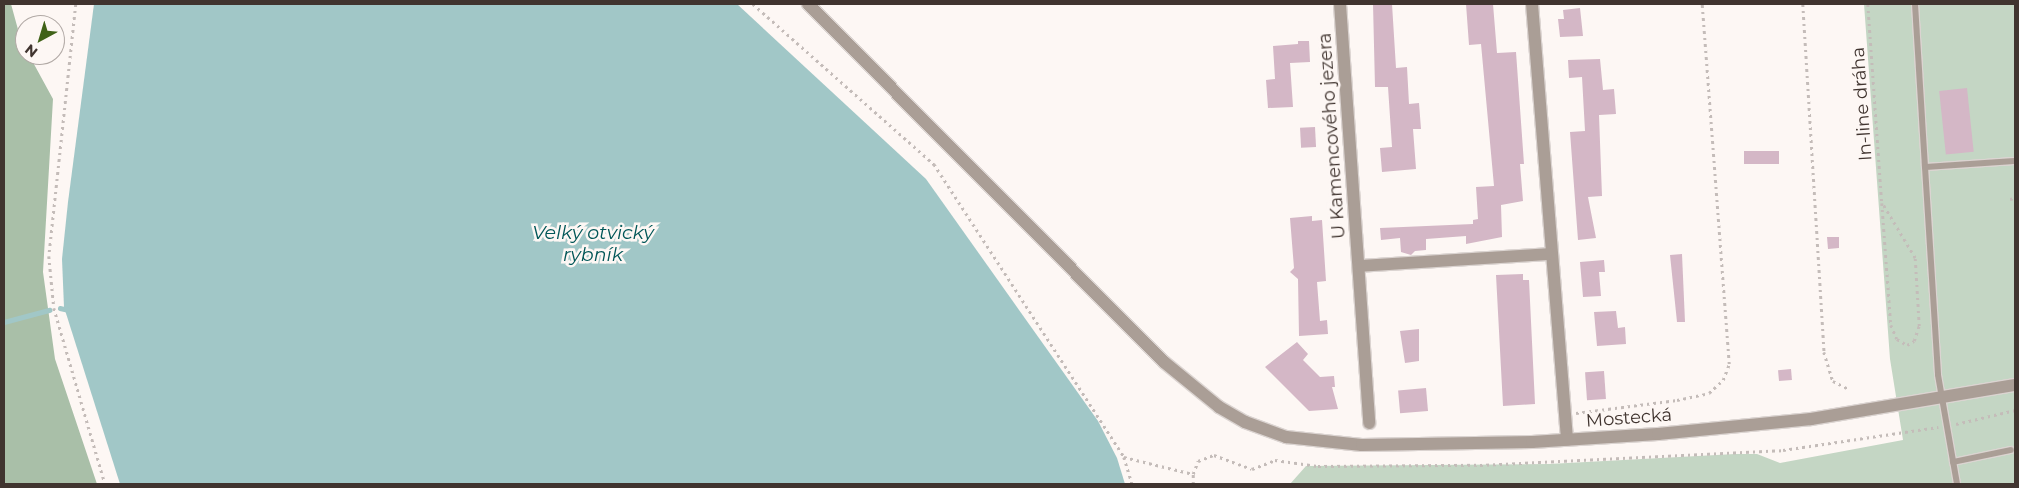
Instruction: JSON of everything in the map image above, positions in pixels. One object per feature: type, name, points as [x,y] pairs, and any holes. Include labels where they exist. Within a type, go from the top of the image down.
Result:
[{"type":"street","name":"Mostecká","points":[[808,4],[993,187],[1148,346],[1197,390],[1245,422],[1286,437],[1318,443],[1362,445],[1567,440],[1750,426],[1941,399],[2015,385]]},
{"type":"street","name":"U Kamencového jezera","points":[[1340,4],[1369,423]]},
{"type":"street","points":[[1532,4],[1550,254],[1567,440]]},
{"type":"street","points":[[1359,266],[1550,254]]},
{"type":"lane","points":[[1915,4],[1941,399],[1957,484]]},
{"type":"lane","points":[[1925,167],[2015,161]]},
{"type":"lane","points":[[1953,462],[2011,450]]},
{"type":"path","points":[[76,4],[49,256],[54,308],[105,484]]},
{"type":"path","points":[[753,4],[934,164],[1124,457],[1132,484]]},
{"type":"path","points":[[1565,414],[1677,400],[1709,393],[1723,380],[1729,364],[1702,4]]},
{"type":"path","points":[[1803,4],[1824,352],[1833,381],[1847,388]]},
{"type":"path","name":"In-line dráha","points":[[1868,4],[1882,203],[1891,325],[1897,339],[1907,346],[1914,341],[1919,326],[1915,258],[1882,203]]},
{"type":"path","points":[[2010,198],[2015,198]]},
{"type":"path","points":[[1193,484],[1193,474],[1198,461],[1208,456],[1229,461],[1252,470],[1275,460],[1318,466],[1480,465],[1783,450],[1946,426],[2015,410]]},
{"type":"path","points":[[1124,457],[1193,474]]},
{"type":"green space","points":[[4,4],[11,4],[15,19],[15,65],[34,65],[53,99],[43,272],[55,359],[97,484],[4,484]]},
{"type":"green space","points":[[1864,4],[2015,4],[2015,484],[1290,484],[1306,466],[1549,464],[1735,454],[1757,454],[1780,463],[1903,440],[1890,359]]},
{"type":"water","name":"Velký otvický rybník","points":[[94,4],[737,4],[926,179],[1098,421],[1117,458],[1125,484],[120,484],[64,307],[62,259]]},
{"type":"building","points":[[1373,4],[1392,4],[1396,68],[1407,67],[1409,104],[1419,103],[1421,129],[1413,129],[1416,169],[1382,172],[1380,148],[1392,147],[1388,87],[1375,87]]},
{"type":"building","points":[[1466,4],[1493,4],[1497,53],[1516,52],[1524,164],[1520,164],[1523,201],[1501,205],[1502,237],[1466,244],[1466,236],[1426,239],[1426,250],[1415,251],[1411,255],[1401,252],[1400,238],[1381,240],[1380,228],[1473,224],[1473,220],[1478,219],[1476,187],[1494,186],[1481,44],[1469,45]]},
{"type":"building","points":[[1580,8],[1583,36],[1560,37],[1558,19],[1564,19],[1563,10]]},
{"type":"building","points":[[1298,41],[1309,41],[1310,62],[1290,63],[1293,107],[1268,108],[1266,80],[1275,79],[1273,46],[1298,44]]},
{"type":"building","points":[[1600,59],[1603,90],[1614,89],[1616,114],[1599,115],[1602,196],[1588,197],[1596,238],[1578,240],[1570,132],[1585,131],[1582,77],[1569,78],[1568,60]]},
{"type":"building","points":[[1967,88],[1974,152],[1946,155],[1939,91]]},
{"type":"building","points":[[1315,127],[1316,147],[1301,148],[1300,128]]},
{"type":"building","points":[[1744,151],[1779,151],[1779,164],[1744,164]]},
{"type":"building","points":[[1312,216],[1312,221],[1322,220],[1326,281],[1317,282],[1320,321],[1327,320],[1328,334],[1299,336],[1298,279],[1290,272],[1294,268],[1290,218]]},
{"type":"building","points":[[1827,237],[1839,237],[1839,248],[1828,249]]},
{"type":"building","points":[[1682,254],[1685,322],[1677,322],[1670,255]]},
{"type":"building","points":[[1604,260],[1605,272],[1599,272],[1601,296],[1583,297],[1580,262]]},
{"type":"building","points":[[1523,274],[1523,280],[1529,280],[1535,404],[1503,406],[1496,275]]},
{"type":"building","points":[[1616,311],[1618,328],[1625,327],[1626,344],[1597,346],[1594,312]]},
{"type":"building","points":[[1419,329],[1419,361],[1405,363],[1400,331]]},
{"type":"building","points":[[1297,342],[1308,354],[1303,360],[1320,377],[1334,376],[1335,387],[1332,387],[1338,409],[1309,411],[1265,367]]},
{"type":"building","points":[[1791,369],[1792,380],[1779,381],[1778,370]]},
{"type":"building","points":[[1604,371],[1606,399],[1587,400],[1585,372]]},
{"type":"building","points":[[1426,388],[1428,411],[1400,413],[1398,390]]},
{"type":"waterway","points":[[60,308],[69,310]]},
{"type":"waterway","points":[[4,322],[49,310]]}]
